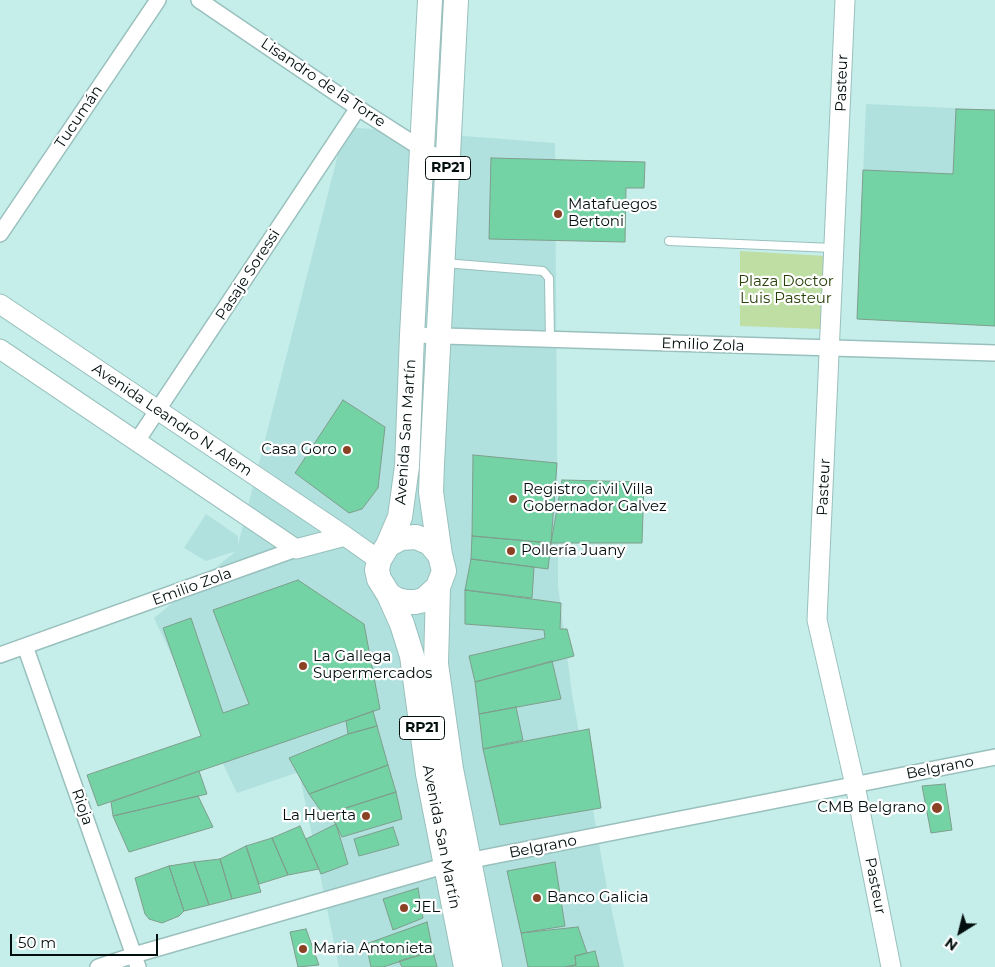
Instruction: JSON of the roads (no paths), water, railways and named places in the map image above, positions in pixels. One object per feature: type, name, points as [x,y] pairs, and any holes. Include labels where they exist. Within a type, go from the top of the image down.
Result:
[{"type":"main road","name":"Avenida San Martín","points":[[430,0],[407,466],[400,517],[377,570],[379,579],[389,595],[402,624],[412,656],[428,774],[466,967]]},
{"type":"main road","name":"Avenida San Martín","points":[[456,0],[431,492],[444,571],[438,587],[436,664],[451,769],[490,967]]},
{"type":"main road","points":[[383,553],[401,538],[416,537],[430,543],[440,554]]},
{"type":"main road","points":[[389,595],[397,600],[415,602],[424,600],[438,587]]},
{"type":"street","name":"Tucumán","points":[[0,234],[158,0]]},
{"type":"street","name":"Lisandro de la Torre","points":[[199,0],[358,108],[422,149],[448,162]]},
{"type":"street","name":"Pasteur","points":[[846,0],[817,620],[855,785],[892,967]]},
{"type":"street","name":"Pasaje Soressi","points":[[137,441],[358,108]]},
{"type":"street","name":"Avenida Leandro N. Alem","points":[[0,304],[345,536]]},
{"type":"street","name":"Emilio Zola","points":[[412,335],[995,353]]},
{"type":"street","points":[[0,349],[296,549]]},
{"type":"street","name":"Emilio Zola","points":[[0,655],[296,549],[345,536]]},
{"type":"street","points":[[345,536],[383,553]]},
{"type":"street","name":"Rioja","points":[[25,646],[136,961]]},
{"type":"street","name":"Belgrano","points":[[98,967],[136,961],[447,865],[995,757]]},
{"type":"lane","points":[[669,242],[835,248]]},
{"type":"lane","points":[[443,263],[543,271],[549,278],[550,339]]},
{"type":"place","name":"Matafuegos Bertoni","points":[[558,214]]},
{"type":"place","name":"Casa Goro","points":[[347,450]]},
{"type":"place","name":"Registro civil Villa Gobernador Galvez","points":[[513,499]]},
{"type":"place","name":"Pollería Juany","points":[[511,551]]},
{"type":"place","name":"La Gallega Supermercados","points":[[303,666]]},
{"type":"place","name":"CMB Belgrano","points":[[937,808]]},
{"type":"place","name":"La Huerta","points":[[366,816]]},
{"type":"place","name":"Banco Galicia","points":[[537,898]]},
{"type":"place","name":"JEL","points":[[404,908]]},
{"type":"place","name":"Maria Antonieta","points":[[303,949]]},
{"type":"park label","name":"Plaza Doctor Luis Pasteur","points":[[786,290]]}]
